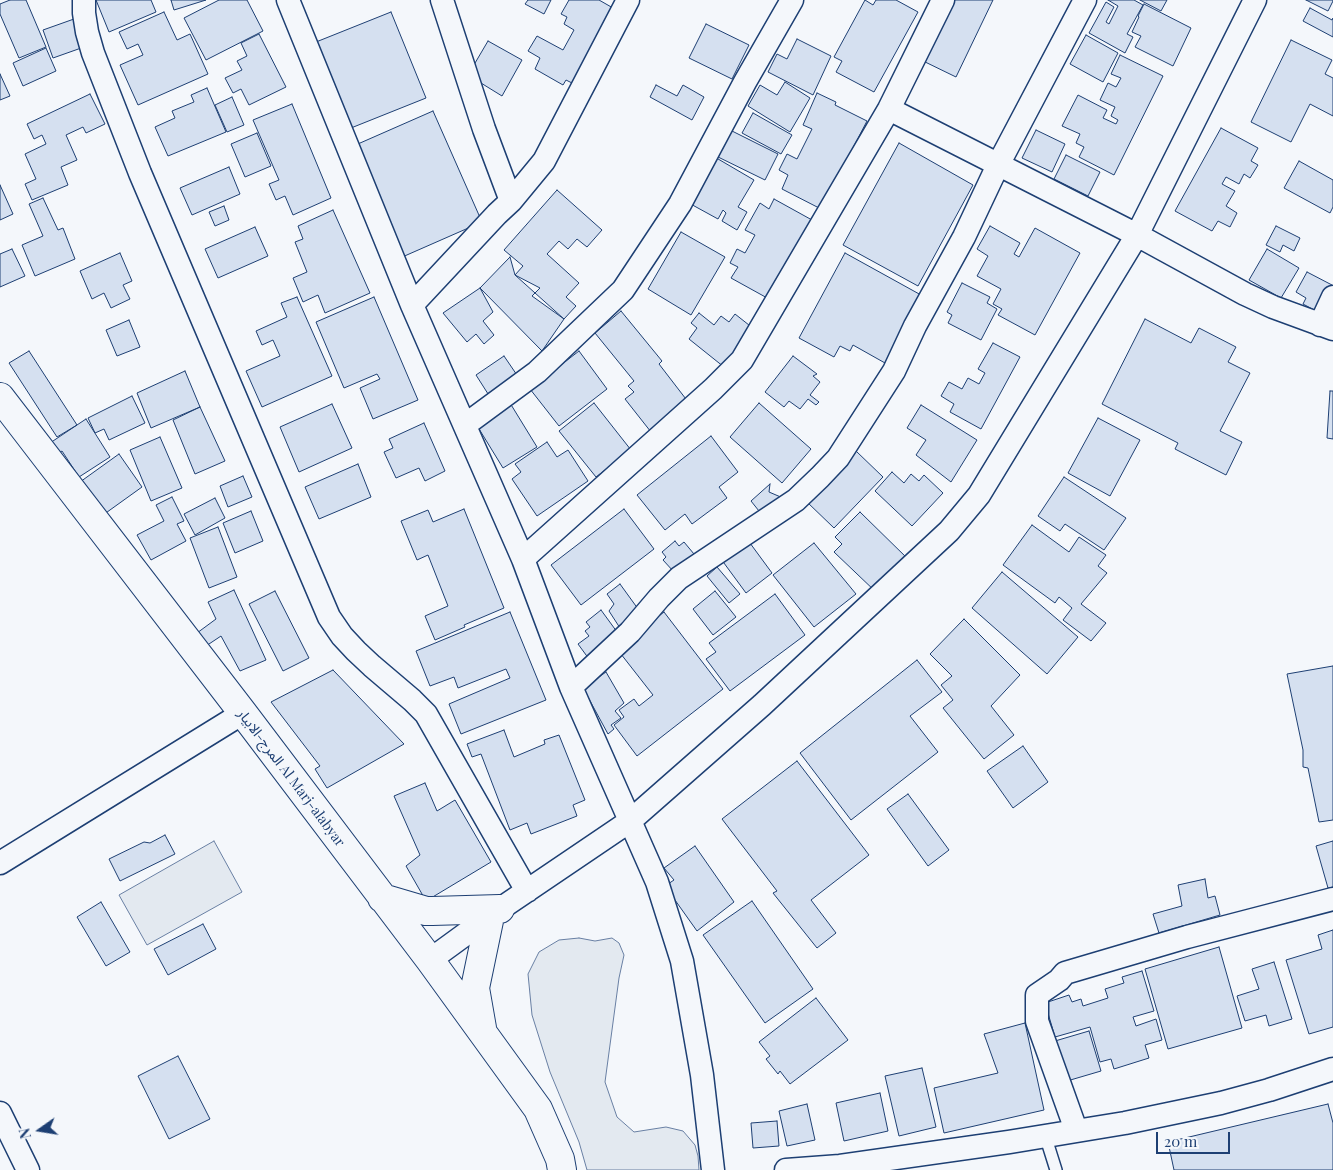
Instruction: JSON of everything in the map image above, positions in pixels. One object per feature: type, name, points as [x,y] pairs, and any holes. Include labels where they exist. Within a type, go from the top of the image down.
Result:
[{"type":"main road","name":"المرج-الابيار Al Marj-alabyar","points":[[0,397],[430,960],[538,1109],[560,1159],[562,1170]]},
{"type":"main road","points":[[382,898],[432,912],[496,913],[475,988],[483,1034]]},
{"type":"street","points":[[84,0],[87,32],[93,53],[140,173],[329,616],[342,636],[356,651],[426,714],[527,891]]},
{"type":"street","points":[[288,0],[412,305],[523,559],[571,687],[657,882],[682,961],[702,1075],[713,1170]]},
{"type":"street","points":[[442,0],[484,129],[511,201]]},
{"type":"street","points":[[412,305],[511,201],[544,161],[628,0]]},
{"type":"street","points":[[465,425],[537,372],[623,290],[680,204],[792,0]]},
{"type":"street","points":[[523,559],[713,389],[742,360],[888,109],[944,0]]},
{"type":"street","points":[[571,687],[630,632],[679,578],[796,500],[838,458],[894,371],[911,334],[964,237],[998,165],[1086,0]]},
{"type":"street","points":[[430,960],[630,821],[762,705],[949,531],[979,495],[1137,235],[1255,0]]},
{"type":"street","points":[[888,109],[1137,235],[1245,294],[1273,307],[1327,327],[1333,298]]},
{"type":"street","points":[[0,862],[243,714]]},
{"type":"street","points":[[1076,1130],[1038,1021],[1037,995],[1065,974],[1187,937],[1333,899]]},
{"type":"street","points":[[786,1170],[840,1166],[1125,1123],[1221,1103],[1269,1090],[1333,1069]]},
{"type":"street","points":[[0,1112],[28,1170]]},
{"type":"lane","points":[[1045,1135],[1056,1170]]},
{"type":"shaded area","points":[[214,841],[242,892],[147,945],[119,895]]},
{"type":"shaded area","points":[[579,938],[595,941],[612,938],[619,943],[624,955],[619,978],[605,1082],[617,1117],[634,1132],[666,1127],[683,1131],[695,1145],[699,1170],[587,1170],[579,1142],[550,1072],[532,1015],[528,974],[539,952],[559,940]]},
{"type":"building","points":[[10,0],[26,0],[46,47],[19,58],[0,14],[0,4]]},
{"type":"building","points":[[96,0],[151,0],[156,12],[109,32]]},
{"type":"building","points":[[171,0],[206,0],[174,10]]},
{"type":"building","points":[[219,0],[247,0],[263,31],[206,60],[184,18]]},
{"type":"building","points":[[528,0],[551,0],[544,14],[525,4]]},
{"type":"building","points":[[569,0],[599,0],[613,8],[572,83],[566,80],[563,85],[535,69],[540,58],[528,51],[537,36],[563,50],[574,30],[564,24],[567,17],[561,14]]},
{"type":"building","points":[[865,0],[873,5],[876,0],[896,0],[918,12],[874,92],[836,72],[842,61],[834,57]]},
{"type":"building","points":[[948,0],[993,0],[956,77],[919,59]]},
{"type":"building","points":[[1108,0],[1134,0],[1143,5],[1127,34],[1133,37],[1125,53],[1089,33],[1106,2],[1114,7],[1106,22],[1109,24],[1118,6]]},
{"type":"building","points":[[1140,0],[1167,0],[1161,11]]},
{"type":"building","points":[[1306,0],[1333,0],[1333,1],[1328,11]]},
{"type":"building","points":[[1144,4],[1191,28],[1173,66],[1135,47],[1141,36],[1132,32]]},
{"type":"building","points":[[1310,8],[1332,20],[1333,18],[1333,37],[1303,21]]},
{"type":"building","points":[[164,12],[177,40],[190,34],[208,74],[138,105],[120,65],[143,55],[138,44],[127,49],[119,32]]},
{"type":"building","points":[[391,12],[426,98],[346,130],[311,44]]},
{"type":"building","points":[[74,19],[84,47],[53,58],[43,30]]},
{"type":"building","points":[[706,24],[749,45],[732,79],[689,58]]},
{"type":"building","points":[[259,34],[286,87],[249,105],[241,89],[233,93],[225,78],[242,70],[237,61],[247,56],[241,43]]},
{"type":"building","points":[[1086,35],[1118,53],[1103,82],[1070,64]]},
{"type":"building","points":[[797,39],[831,56],[813,95],[768,72],[777,54],[787,59]]},
{"type":"building","points":[[1291,40],[1332,60],[1325,74],[1333,78],[1333,116],[1310,104],[1291,142],[1251,122]]},
{"type":"building","points":[[488,41],[522,60],[502,96],[468,75]]},
{"type":"building","points":[[46,48],[56,71],[23,86],[13,63]]},
{"type":"building","points":[[1120,55],[1163,76],[1114,175],[1079,157],[1084,147],[1076,143],[1080,134],[1062,126],[1078,95],[1107,110],[1103,118],[1116,124],[1118,120],[1111,116],[1115,107],[1100,100],[1108,83],[1116,87],[1121,78],[1111,74]]},
{"type":"building","points":[[0,74],[10,96],[0,100]]},
{"type":"building","points":[[785,82],[810,98],[790,132],[748,106],[760,85],[777,95]]},
{"type":"building","points":[[656,85],[677,96],[683,85],[704,97],[692,120],[650,97]]},
{"type":"building","points":[[207,88],[226,132],[168,156],[155,127],[175,118],[172,111],[194,102],[191,95]]},
{"type":"building","points":[[817,93],[836,102],[835,105],[867,121],[821,209],[782,189],[788,175],[779,170],[787,154],[797,159],[812,129],[803,125]]},
{"type":"building","points":[[90,94],[105,124],[86,133],[83,127],[66,135],[77,160],[61,167],[68,185],[32,200],[25,184],[36,179],[25,154],[46,144],[42,135],[34,139],[27,124]]},
{"type":"building","points":[[232,97],[244,125],[227,132],[215,105]]},
{"type":"building","points":[[292,104],[331,198],[293,215],[285,196],[276,200],[269,184],[279,180],[253,120]]},
{"type":"building","points":[[433,111],[482,222],[400,258],[351,147]]},
{"type":"building","points":[[753,113],[792,135],[781,154],[742,133]]},
{"type":"building","points":[[1221,128],[1258,148],[1251,161],[1258,165],[1250,178],[1244,174],[1239,184],[1226,177],[1222,184],[1235,191],[1226,206],[1237,213],[1230,227],[1218,221],[1212,231],[1175,211]]},
{"type":"building","points":[[728,129],[778,154],[765,180],[714,155]]},
{"type":"building","points":[[1036,130],[1065,144],[1052,172],[1022,158]]},
{"type":"building","points":[[257,133],[271,166],[245,177],[231,144]]},
{"type":"building","points":[[899,143],[973,185],[918,286],[843,245]]},
{"type":"building","points":[[1066,155],[1100,172],[1088,196],[1054,179]]},
{"type":"building","points":[[713,156],[754,180],[738,207],[747,212],[737,230],[722,221],[726,213],[723,210],[718,219],[687,202]]},
{"type":"building","points":[[1299,161],[1333,180],[1333,207],[1330,213],[1284,188]]},
{"type":"building","points":[[229,167],[240,194],[192,215],[180,188]]},
{"type":"building","points":[[0,185],[13,214],[0,220]]},
{"type":"building","points":[[557,190],[602,230],[587,247],[577,239],[568,249],[559,241],[547,254],[579,283],[566,297],[576,306],[564,319],[515,275],[523,266],[504,250]]},
{"type":"building","points":[[43,198],[58,230],[63,228],[75,259],[35,276],[22,245],[43,236],[29,204]]},
{"type":"building","points":[[774,199],[812,220],[769,299],[731,278],[738,267],[730,263],[737,249],[745,253],[755,235],[745,230],[760,203],[769,209]]},
{"type":"building","points":[[224,206],[229,220],[215,226],[209,212]]},
{"type":"building","points":[[333,210],[370,293],[325,313],[318,295],[303,302],[293,278],[307,272],[295,242],[303,239],[298,226]]},
{"type":"building","points":[[990,226],[1020,243],[1014,254],[1019,257],[1035,228],[1080,253],[1035,335],[998,315],[1002,309],[993,304],[1001,289],[977,276],[988,256],[977,249]]},
{"type":"building","points":[[1276,226],[1300,238],[1294,251],[1283,245],[1280,252],[1266,245]]},
{"type":"building","points":[[255,227],[268,256],[218,278],[205,249]]},
{"type":"building","points":[[681,232],[725,257],[691,315],[648,289]]},
{"type":"building","points":[[12,249],[25,276],[0,287],[0,254]]},
{"type":"building","points":[[1267,249],[1299,268],[1281,298],[1249,280]]},
{"type":"building","points":[[120,253],[132,281],[123,285],[130,299],[111,308],[104,293],[92,299],[80,271]]},
{"type":"building","points":[[845,253],[921,295],[885,363],[853,345],[850,351],[840,346],[834,357],[799,338]]},
{"type":"building","points":[[510,257],[515,275],[540,288],[532,296],[564,319],[542,351],[480,288]]},
{"type":"building","points":[[1307,272],[1332,285],[1318,312],[1303,304],[1306,298],[1296,292]]},
{"type":"building","points":[[962,283],[990,297],[987,303],[997,309],[981,340],[948,323],[952,315],[947,312]]},
{"type":"building","points":[[480,288],[493,312],[483,321],[494,335],[484,344],[476,334],[467,342],[443,313]]},
{"type":"building","points":[[297,297],[332,376],[262,407],[246,371],[280,356],[273,340],[262,345],[256,331],[287,317],[281,303]]},
{"type":"building","points":[[374,297],[418,400],[373,419],[360,388],[380,379],[377,374],[344,388],[316,322]]},
{"type":"building","points":[[621,311],[662,361],[659,364],[689,403],[651,432],[625,399],[634,392],[628,386],[634,381],[595,333]]},
{"type":"building","points":[[699,313],[714,325],[721,316],[729,322],[735,314],[754,329],[724,367],[689,339],[697,328],[691,323]]},
{"type":"building","points":[[1145,319],[1191,343],[1199,328],[1236,347],[1228,362],[1250,373],[1220,431],[1242,442],[1226,475],[1175,449],[1178,443],[1102,404]]},
{"type":"building","points":[[129,320],[140,347],[117,356],[106,330]]},
{"type":"building","points":[[993,343],[1020,357],[981,429],[950,412],[954,404],[941,396],[949,382],[962,389],[968,378],[979,384],[985,373],[978,369]]},
{"type":"building","points":[[29,351],[77,425],[57,437],[9,363]]},
{"type":"building","points":[[579,351],[607,389],[559,426],[530,389]]},
{"type":"building","points":[[504,356],[519,378],[490,397],[476,375]]},
{"type":"building","points":[[793,356],[817,374],[813,376],[820,382],[810,395],[819,402],[816,405],[808,399],[800,409],[789,401],[784,407],[765,392]]},
{"type":"building","points":[[185,371],[200,407],[151,428],[137,393]]},
{"type":"building","points":[[1330,391],[1333,391],[1333,439],[1327,438]]},
{"type":"building","points":[[132,396],[145,423],[109,440],[104,429],[95,433],[88,418]]},
{"type":"building","points":[[510,403],[537,447],[503,468],[476,424]]},
{"type":"building","points":[[594,403],[631,450],[596,477],[559,431]]},
{"type":"building","points":[[759,403],[811,449],[782,483],[730,437]]},
{"type":"building","points":[[332,404],[352,448],[299,472],[280,427]]},
{"type":"building","points":[[921,405],[977,440],[951,482],[916,455],[926,440],[907,428]]},
{"type":"building","points":[[200,407],[225,461],[195,474],[173,420]]},
{"type":"building","points":[[1098,418],[1140,440],[1110,496],[1068,473]]},
{"type":"building","points":[[86,419],[110,457],[79,477],[62,451],[54,456],[47,445]]},
{"type":"building","points":[[424,423],[445,471],[425,481],[419,468],[396,478],[384,452],[393,448],[389,439]]},
{"type":"building","points":[[711,436],[738,472],[719,487],[727,498],[692,524],[685,514],[665,530],[637,495]]},
{"type":"building","points":[[160,437],[182,488],[151,501],[130,450]]},
{"type":"building","points":[[547,442],[557,457],[568,450],[588,481],[537,516],[512,479],[521,472],[515,464]]},
{"type":"building","points":[[856,451],[883,477],[834,528],[807,502]]},
{"type":"building","points":[[119,454],[142,487],[103,515],[80,482]]},
{"type":"building","points":[[358,464],[371,497],[319,519],[305,487]]},
{"type":"building","points":[[892,472],[904,483],[911,474],[919,481],[924,475],[943,493],[912,526],[875,491]]},
{"type":"building","points":[[243,476],[252,497],[228,507],[220,486]]},
{"type":"building","points":[[1064,477],[1126,518],[1104,550],[1065,524],[1060,531],[1038,516]]},
{"type":"building","points":[[770,484],[769,492],[783,498],[750,519],[759,511],[751,501]]},
{"type":"building","points":[[172,497],[184,521],[177,524],[186,541],[151,560],[137,535],[164,521],[156,505]]},
{"type":"building","points":[[215,498],[225,518],[195,535],[184,514]]},
{"type":"building","points":[[464,509],[504,608],[435,640],[425,616],[448,606],[428,555],[417,560],[401,521],[428,510],[433,522]]},
{"type":"building","points":[[624,509],[654,549],[581,605],[551,565]]},
{"type":"building","points":[[251,511],[263,541],[235,553],[223,523]]},
{"type":"building","points":[[860,512],[909,560],[877,593],[834,552],[842,544],[835,537]]},
{"type":"building","points":[[1032,525],[1069,552],[1079,537],[1106,555],[1098,566],[1107,573],[1081,604],[1106,623],[1091,641],[1063,620],[1072,608],[1059,597],[1055,603],[1003,565]]},
{"type":"building","points":[[218,527],[237,577],[209,588],[190,538]]},
{"type":"building","points":[[747,539],[772,573],[746,593],[721,559]]},
{"type":"building","points":[[675,541],[679,546],[684,542],[694,554],[674,572],[663,560],[666,557],[662,552]]},
{"type":"building","points":[[814,543],[856,594],[814,627],[773,575]]},
{"type":"building","points":[[717,567],[740,594],[729,603],[707,576]]},
{"type":"building","points":[[1002,572],[1078,637],[1047,674],[972,608]]},
{"type":"building","points":[[620,584],[641,613],[620,628],[609,611],[614,604],[607,594]]},
{"type":"building","points":[[234,590],[266,660],[240,671],[221,636],[206,646],[197,633],[216,619],[208,602]]},
{"type":"building","points":[[275,591],[309,658],[283,671],[249,604]]},
{"type":"building","points":[[715,591],[736,617],[713,635],[693,609]]},
{"type":"building","points":[[775,594],[805,635],[730,691],[706,659],[716,652],[709,643]]},
{"type":"building","points":[[601,610],[620,636],[589,659],[578,644],[589,636],[585,631],[590,627],[586,622]]},
{"type":"building","points":[[510,612],[546,700],[461,734],[449,704],[510,678],[506,669],[458,688],[454,677],[430,686],[416,651]]},
{"type":"building","points":[[664,612],[723,689],[637,756],[614,725],[624,717],[619,710],[634,699],[639,706],[653,695],[617,649]]},
{"type":"building","points":[[964,619],[1020,675],[991,706],[1014,735],[984,759],[943,708],[953,700],[941,685],[952,676],[930,654]]},
{"type":"building","points":[[917,660],[942,692],[910,716],[938,752],[851,820],[800,753]]},
{"type":"building","points":[[1333,666],[1333,820],[1319,822],[1308,768],[1303,767],[1303,750],[1287,674]]},
{"type":"building","points":[[333,670],[404,744],[327,788],[315,769],[320,766],[271,702]]},
{"type":"building","points":[[606,672],[624,703],[615,711],[621,718],[611,725],[614,729],[608,734],[583,688]]},
{"type":"building","points":[[504,730],[514,757],[545,744],[544,740],[559,735],[585,800],[573,805],[577,816],[531,834],[527,823],[510,830],[481,754],[472,757],[467,744]]},
{"type":"building","points":[[1023,746],[1048,782],[1013,808],[987,771]]},
{"type":"building","points":[[797,761],[869,855],[811,900],[836,933],[817,948],[773,893],[777,891],[722,819]]},
{"type":"building","points":[[425,783],[437,811],[455,800],[491,862],[426,901],[406,866],[420,855],[394,796]]},
{"type":"building","points":[[908,794],[949,850],[928,866],[887,809]]},
{"type":"building","points":[[165,835],[175,854],[120,881],[109,859],[144,842],[150,843]]},
{"type":"building","points":[[1333,841],[1333,887],[1328,888],[1316,846]]},
{"type":"building","points":[[695,846],[734,902],[697,931],[665,886],[674,880],[664,868]]},
{"type":"building","points":[[1205,879],[1208,898],[1215,896],[1220,915],[1159,933],[1153,914],[1182,906],[1178,885]]},
{"type":"building","points":[[752,901],[813,989],[765,1023],[703,935]]},
{"type":"building","points":[[101,902],[130,952],[106,966],[77,917]]},
{"type":"building","points":[[203,924],[216,949],[168,975],[154,949]]},
{"type":"building","points":[[1333,930],[1333,1027],[1309,1034],[1286,960],[1322,949],[1318,935]]},
{"type":"building","points":[[1219,947],[1242,1028],[1168,1049],[1145,969]]},
{"type":"building","points":[[1274,962],[1292,1019],[1269,1026],[1266,1015],[1245,1021],[1237,996],[1259,989],[1252,969]]},
{"type":"building","points":[[1142,971],[1154,1011],[1133,1017],[1136,1026],[1156,1019],[1162,1040],[1145,1045],[1149,1058],[1114,1069],[1111,1059],[1100,1062],[1090,1027],[1055,1037],[1045,1003],[1069,995],[1072,1002],[1081,999],[1083,1006],[1108,998],[1105,989],[1124,983],[1122,977]]},
{"type":"building","points":[[816,998],[848,1040],[790,1084],[780,1071],[778,1074],[766,1059],[770,1056],[759,1042]]},
{"type":"building","points":[[1025,1023],[1044,1110],[944,1133],[934,1088],[998,1073],[984,1034]]},
{"type":"building","points":[[1089,1031],[1101,1071],[1067,1081],[1055,1041]]},
{"type":"building","points":[[178,1056],[210,1119],[169,1139],[138,1076]]},
{"type":"building","points":[[922,1068],[936,1127],[899,1136],[885,1076]]},
{"type":"building","points":[[880,1093],[888,1131],[844,1141],[836,1103]]},
{"type":"building","points":[[807,1104],[815,1140],[787,1146],[779,1111]]},
{"type":"building","points":[[1328,1104],[1333,1123],[1333,1170],[1174,1170],[1168,1142]]},
{"type":"building","points":[[777,1121],[779,1146],[753,1148],[751,1123]]}]
